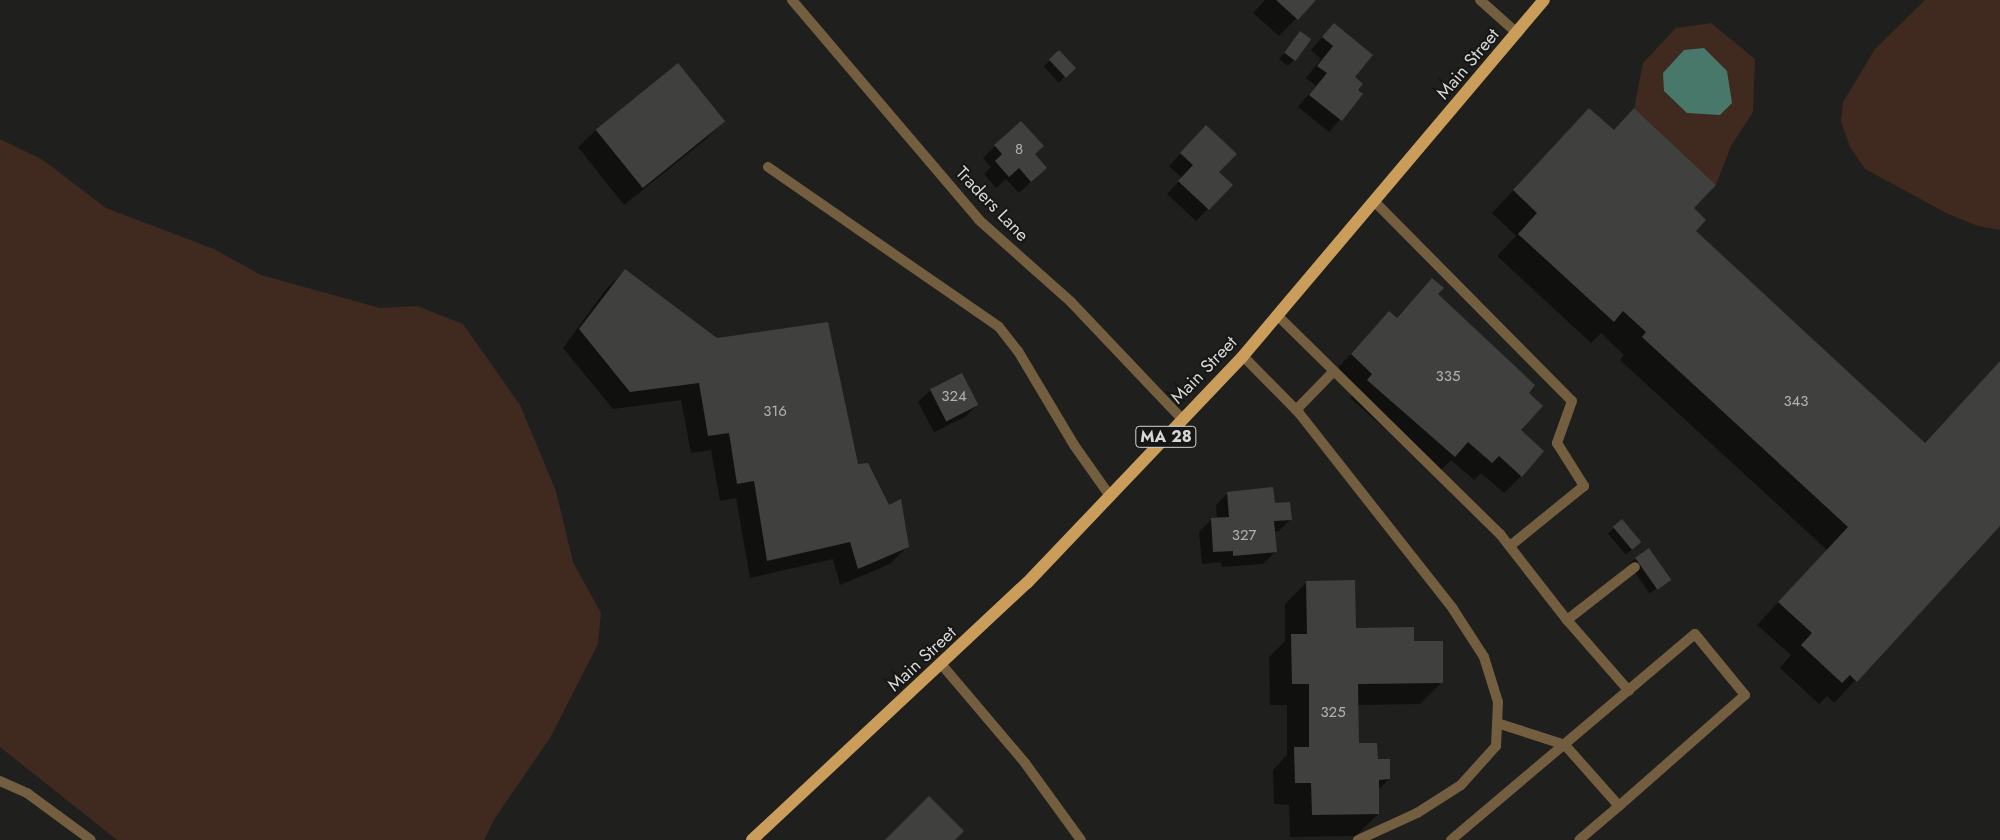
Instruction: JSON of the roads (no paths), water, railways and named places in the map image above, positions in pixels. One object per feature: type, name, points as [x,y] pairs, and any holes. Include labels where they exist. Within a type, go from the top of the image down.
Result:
[{"type":"main road","name":"Main Street","points":[[752,840],[942,665],[1027,583],[1242,356],[1544,0]]},
{"type":"street","name":"Traders Lane","points":[[792,0],[979,220],[1071,302],[1182,419]]},
{"type":"street","points":[[1480,0],[1517,33]]},
{"type":"street","points":[[768,167],[1000,327],[1018,351],[1074,445],[1110,496]]},
{"type":"street","points":[[1374,201],[1572,401],[1557,443],[1584,486],[1510,546]]},
{"type":"street","points":[[1278,315],[1500,534],[1567,620],[1629,691]]},
{"type":"street","points":[[1242,356],[1296,410],[1454,609],[1484,657],[1498,702],[1496,746],[1461,785],[1416,814],[1358,840]]},
{"type":"street","points":[[1296,410],[1334,371]]},
{"type":"street","points":[[1567,620],[1635,567]]},
{"type":"street","points":[[1451,840],[1695,634],[1745,695],[1579,840]]},
{"type":"street","points":[[942,665],[1025,763],[1081,840]]},
{"type":"street","points":[[1497,723],[1564,745],[1619,806]]},
{"type":"street","points":[[0,781],[27,793],[91,840]]}]
